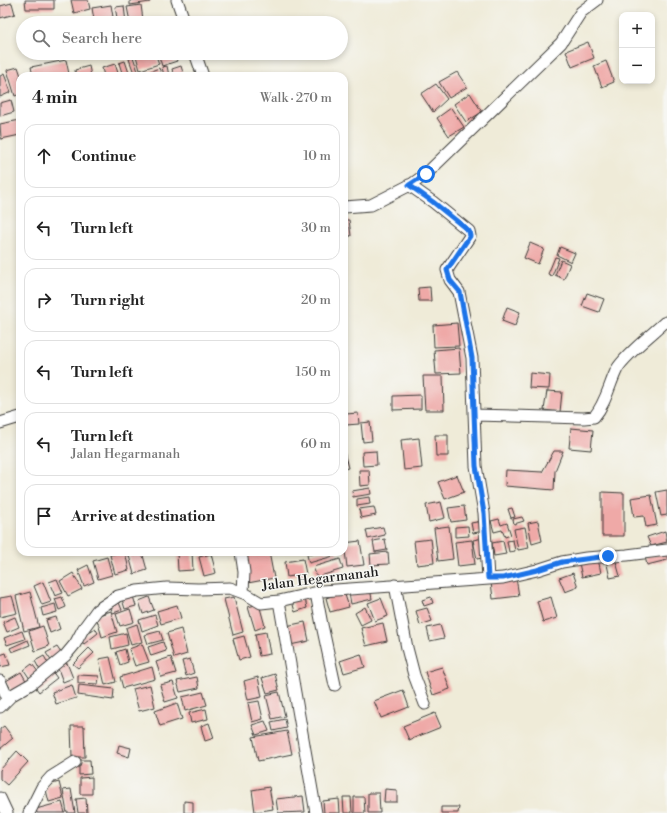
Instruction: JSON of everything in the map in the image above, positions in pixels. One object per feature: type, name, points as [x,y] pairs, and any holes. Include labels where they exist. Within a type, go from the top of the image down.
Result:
[{"type":"street","points":[[177,0],[183,16]]},
{"type":"street","points":[[348,207],[371,205],[409,185],[426,174],[562,43],[581,12],[597,0]]},
{"type":"street","points":[[197,60],[202,72]]},
{"type":"street","points":[[409,185],[443,209],[469,231],[470,236],[447,270],[450,280],[460,292],[472,358],[476,466],[484,513],[488,578]]},
{"type":"street","points":[[474,415],[594,417],[603,404],[617,368],[664,323],[667,322]]},
{"type":"street","points":[[0,423],[16,418]]},
{"type":"street","name":"Jalan Hegarmanah","points":[[4,703],[12,695],[31,684],[65,656],[75,644],[97,610],[118,596],[137,591],[167,588],[230,588],[261,603],[279,601],[316,593],[395,585],[503,578],[562,562],[667,550]]},
{"type":"street","points":[[241,556],[244,572],[243,593]]},
{"type":"street","points":[[395,585],[407,648],[414,675],[426,704]]},
{"type":"street","points":[[316,593],[335,685]]},
{"type":"street","points":[[279,601],[316,813]]},
{"type":"street","points":[[0,681],[4,703]]},
{"type":"street","points":[[29,813],[42,787],[50,777],[75,762]]},
{"type":"street","points":[[0,798],[7,813]]},
{"type":"building","points":[[25,0],[54,0],[54,9],[26,9]]},
{"type":"building","points":[[71,0],[88,0],[90,9],[74,13]]},
{"type":"building","points":[[130,0],[150,0],[150,2],[130,5]]},
{"type":"building","points":[[12,3],[15,14],[0,18],[0,6]]},
{"type":"building","points":[[111,5],[113,16],[93,16],[92,8]]},
{"type":"building","points":[[141,5],[142,16],[129,16],[127,7]]},
{"type":"building","points":[[124,6],[125,16],[117,16],[115,7]]},
{"type":"building","points":[[588,42],[594,58],[572,67],[566,51]]},
{"type":"building","points":[[66,60],[69,72],[32,72],[31,67]]},
{"type":"building","points":[[129,60],[134,60],[138,72],[134,72]]},
{"type":"building","points":[[137,60],[158,60],[159,64],[140,70]]},
{"type":"building","points":[[160,60],[177,61],[162,66]]},
{"type":"building","points":[[125,61],[129,72],[122,72],[119,63]]},
{"type":"building","points":[[606,61],[614,82],[602,87],[594,66]]},
{"type":"building","points":[[115,64],[118,72],[103,72],[102,68]]},
{"type":"building","points":[[89,66],[90,72],[75,72],[75,70]]},
{"type":"building","points":[[167,66],[168,72],[163,72],[162,67]]},
{"type":"building","points":[[181,66],[183,72],[173,72],[172,69]]},
{"type":"building","points":[[18,67],[20,72],[16,72],[15,96],[7,70]]},
{"type":"building","points":[[159,68],[160,72],[148,72]]},
{"type":"building","points":[[457,72],[467,87],[449,98],[439,82]]},
{"type":"building","points":[[4,74],[11,92],[0,97],[0,76]]},
{"type":"building","points":[[436,84],[447,99],[433,112],[421,94]]},
{"type":"building","points":[[470,93],[482,112],[466,122],[454,104]]},
{"type":"building","points":[[11,100],[14,112],[0,116],[0,103]]},
{"type":"building","points":[[451,108],[464,127],[449,136],[437,118]]},
{"type":"building","points":[[16,121],[16,136],[1,139],[0,124]]},
{"type":"building","points":[[348,220],[349,220],[351,236],[348,236]]},
{"type":"building","points":[[530,243],[544,249],[538,264],[524,258]]},
{"type":"building","points":[[560,247],[575,253],[571,262],[557,255]]},
{"type":"building","points":[[555,257],[559,258],[552,276],[548,274]]},
{"type":"building","points":[[561,260],[570,264],[564,279],[555,275]]},
{"type":"building","points":[[430,287],[431,301],[419,301],[418,288]]},
{"type":"building","points":[[587,293],[604,299],[599,312],[582,306]]},
{"type":"building","points":[[507,307],[520,312],[515,326],[502,321]]},
{"type":"building","points":[[457,323],[459,346],[434,347],[433,325]]},
{"type":"building","points":[[459,348],[461,373],[436,374],[434,350]]},
{"type":"building","points":[[530,373],[550,375],[549,389],[529,388]]},
{"type":"building","points":[[423,376],[443,376],[444,410],[425,410]]},
{"type":"building","points":[[547,391],[562,392],[560,412],[544,410]]},
{"type":"building","points":[[421,395],[421,409],[393,410],[393,396]]},
{"type":"building","points":[[358,413],[359,424],[348,425],[348,414]]},
{"type":"building","points":[[370,422],[372,441],[363,442],[361,423]]},
{"type":"building","points":[[571,428],[593,430],[591,450],[569,448]]},
{"type":"building","points":[[435,435],[448,435],[448,456],[436,456]]},
{"type":"building","points":[[419,438],[422,468],[404,470],[401,440]]},
{"type":"building","points":[[376,451],[377,465],[363,466],[362,452]]},
{"type":"building","points":[[554,451],[563,451],[555,471],[554,490],[505,486],[506,470],[542,472]]},
{"type":"building","points":[[359,470],[369,470],[370,485],[360,486]]},
{"type":"building","points":[[457,475],[464,492],[445,499],[438,482]]},
{"type":"building","points":[[370,488],[371,494],[353,497],[352,491]]},
{"type":"building","points":[[667,490],[667,515],[661,516],[656,492]]},
{"type":"building","points":[[602,492],[624,493],[624,536],[602,536]]},
{"type":"building","points":[[651,495],[657,525],[646,527],[644,516],[634,517],[631,498]]},
{"type":"building","points":[[369,497],[370,504],[357,506],[357,499]]},
{"type":"building","points":[[441,502],[445,518],[429,522],[426,505]]},
{"type":"building","points":[[464,506],[466,520],[451,522],[448,508]]},
{"type":"building","points":[[374,507],[376,515],[361,518],[359,509]]},
{"type":"building","points":[[512,508],[515,517],[511,518],[508,509]]},
{"type":"building","points":[[522,517],[524,521],[514,524],[513,519]]},
{"type":"building","points":[[499,519],[501,525],[507,523],[511,535],[505,537],[502,530],[494,532],[491,521]]},
{"type":"building","points":[[482,521],[484,531],[473,533],[471,523]]},
{"type":"building","points":[[538,521],[542,541],[532,544],[528,523]]},
{"type":"building","points":[[449,526],[453,559],[438,561],[434,528]]},
{"type":"building","points":[[468,526],[469,536],[455,537],[455,527]]},
{"type":"building","points":[[383,527],[385,535],[368,539],[366,530]]},
{"type":"building","points":[[525,527],[529,548],[518,550],[514,529]]},
{"type":"building","points":[[665,531],[667,542],[651,546],[647,537]]},
{"type":"building","points":[[483,538],[487,557],[477,559],[473,540]]},
{"type":"building","points":[[385,539],[387,550],[375,552],[373,541]]},
{"type":"building","points":[[431,539],[434,563],[417,565],[414,541]]},
{"type":"building","points":[[472,540],[475,564],[458,566],[455,542]]},
{"type":"building","points":[[513,540],[515,551],[509,552],[507,541]]},
{"type":"building","points":[[360,541],[364,565],[347,567],[346,556],[348,556],[348,542]]},
{"type":"building","points":[[503,541],[506,554],[494,556],[492,543]]},
{"type":"building","points":[[388,552],[389,564],[371,565],[370,554]]},
{"type":"building","points":[[667,553],[667,560],[647,565],[645,557]]},
{"type":"building","points":[[110,556],[126,556],[129,570],[115,574]]},
{"type":"building","points":[[129,556],[143,556],[147,570],[134,574]]},
{"type":"building","points":[[177,556],[192,556],[193,570],[178,571]]},
{"type":"building","points":[[212,556],[216,573],[204,576],[199,557]]},
{"type":"building","points":[[243,556],[270,556],[274,578],[248,583]]},
{"type":"building","points":[[307,556],[334,556],[309,563]]},
{"type":"building","points":[[107,557],[112,575],[98,579],[93,561]]},
{"type":"building","points":[[615,558],[620,576],[610,578],[606,560]]},
{"type":"building","points":[[303,559],[306,574],[287,577],[285,562]]},
{"type":"building","points":[[340,559],[343,569],[317,577],[313,567]]},
{"type":"building","points":[[598,559],[601,573],[582,577],[579,563]]},
{"type":"building","points":[[88,565],[94,582],[84,586],[78,570]]},
{"type":"building","points":[[73,573],[82,589],[68,596],[60,581]]},
{"type":"building","points":[[573,573],[578,587],[565,592],[559,578]]},
{"type":"building","points":[[516,578],[519,596],[493,599],[491,582]]},
{"type":"building","points":[[57,579],[63,593],[55,596],[49,582]]},
{"type":"building","points":[[43,582],[51,602],[42,605],[34,586]]},
{"type":"building","points":[[370,589],[372,599],[351,604],[349,593]]},
{"type":"building","points":[[30,592],[39,627],[24,631],[16,596]]},
{"type":"building","points":[[344,592],[349,607],[330,612],[326,598]]},
{"type":"building","points":[[132,593],[136,606],[125,609],[121,596]]},
{"type":"building","points":[[12,596],[17,613],[0,617],[0,598]]},
{"type":"building","points":[[62,597],[66,607],[59,610],[55,599]]},
{"type":"building","points":[[149,597],[154,610],[143,614],[139,601]]},
{"type":"building","points":[[234,597],[243,632],[233,635],[224,599]]},
{"type":"building","points":[[431,597],[433,603],[424,606],[422,600]]},
{"type":"building","points":[[551,597],[557,618],[543,622],[537,601]]},
{"type":"building","points":[[305,598],[307,608],[295,612],[292,601]]},
{"type":"building","points":[[381,598],[388,616],[375,621],[368,603]]},
{"type":"building","points":[[118,600],[122,610],[113,613],[109,603]]},
{"type":"building","points":[[55,604],[57,612],[43,616],[41,608]]},
{"type":"building","points":[[259,604],[265,626],[255,630],[248,607]]},
{"type":"building","points":[[177,605],[181,618],[161,624],[157,611]]},
{"type":"building","points":[[365,607],[371,620],[361,625],[355,613]]},
{"type":"building","points":[[427,608],[432,621],[420,625],[416,611]]},
{"type":"building","points":[[130,609],[134,622],[120,626],[116,614]]},
{"type":"building","points":[[111,611],[117,632],[102,637],[96,616]]},
{"type":"building","points":[[155,615],[158,625],[142,631],[139,620]]},
{"type":"building","points":[[15,617],[19,627],[7,632],[3,622]]},
{"type":"building","points":[[56,617],[60,629],[50,633],[46,620]]},
{"type":"building","points":[[305,622],[309,641],[290,645],[286,626]]},
{"type":"building","points":[[383,623],[387,641],[366,646],[361,628]]},
{"type":"building","points":[[137,624],[142,642],[131,645],[126,628]]},
{"type":"building","points":[[440,625],[444,638],[430,641],[427,628]]},
{"type":"building","points":[[43,626],[49,646],[35,651],[29,631]]},
{"type":"building","points":[[95,628],[98,633],[84,644],[80,639]]},
{"type":"building","points":[[181,629],[187,654],[174,658],[167,633]]},
{"type":"building","points":[[22,631],[25,639],[7,645],[4,638]]},
{"type":"building","points":[[160,631],[163,640],[148,644],[145,635]]},
{"type":"building","points":[[266,632],[270,654],[259,656],[255,634]]},
{"type":"building","points":[[126,633],[128,645],[112,649],[110,637]]},
{"type":"building","points":[[244,636],[250,657],[239,660],[233,639]]},
{"type":"building","points":[[28,640],[30,645],[12,652],[10,648]]},
{"type":"building","points":[[163,642],[166,651],[151,656],[148,647]]},
{"type":"building","points":[[142,644],[149,662],[135,666],[129,649]]},
{"type":"building","points":[[57,647],[63,656],[52,662],[46,653]]},
{"type":"building","points":[[89,648],[94,653],[78,668],[73,664]]},
{"type":"building","points":[[125,649],[128,662],[120,665],[116,652]]},
{"type":"building","points":[[6,653],[10,665],[0,667],[0,655]]},
{"type":"building","points":[[361,654],[365,667],[344,673],[340,661]]},
{"type":"building","points":[[44,656],[50,667],[41,672],[35,661]]},
{"type":"building","points":[[110,657],[116,682],[105,685],[99,659]]},
{"type":"building","points":[[171,657],[176,673],[161,677],[156,662]]},
{"type":"building","points":[[190,659],[194,673],[186,676],[182,661]]},
{"type":"building","points":[[67,663],[73,678],[63,682],[57,666]]},
{"type":"building","points":[[32,664],[39,673],[30,679],[24,670]]},
{"type":"building","points":[[152,667],[155,679],[123,688],[120,677]]},
{"type":"building","points":[[442,667],[450,689],[433,695],[425,672]]},
{"type":"building","points":[[52,671],[57,678],[39,692],[33,684]]},
{"type":"building","points":[[21,672],[28,684],[13,693],[6,681]]},
{"type":"building","points":[[275,674],[279,690],[267,693],[262,678]]},
{"type":"building","points":[[78,675],[99,676],[98,684],[78,683]]},
{"type":"building","points":[[197,677],[199,688],[180,692],[177,681]]},
{"type":"building","points":[[258,677],[262,697],[248,700],[244,681]]},
{"type":"building","points":[[173,682],[178,698],[165,702],[160,685]]},
{"type":"building","points":[[72,685],[76,698],[56,704],[52,692]]},
{"type":"building","points":[[79,685],[114,689],[113,700],[78,695]]},
{"type":"building","points":[[150,685],[155,707],[139,711],[133,689]]},
{"type":"building","points":[[403,690],[409,707],[381,718],[374,701]]},
{"type":"building","points":[[203,692],[207,705],[185,711],[182,697]]},
{"type":"building","points":[[279,692],[285,716],[272,719],[266,695]]},
{"type":"building","points":[[259,701],[263,719],[252,722],[248,703]]},
{"type":"building","points":[[177,703],[182,719],[160,726],[155,711]]},
{"type":"building","points":[[206,709],[208,719],[191,723],[189,713]]},
{"type":"building","points":[[435,713],[441,727],[409,740],[403,726]]},
{"type":"building","points":[[285,719],[287,728],[273,731],[271,722]]},
{"type":"building","points":[[265,721],[269,731],[256,735],[252,725]]},
{"type":"building","points":[[209,723],[214,738],[205,741],[201,726]]},
{"type":"building","points":[[4,726],[13,738],[0,749],[0,729]]},
{"type":"building","points":[[71,726],[84,726],[85,757],[72,757]]},
{"type":"building","points":[[287,731],[292,754],[258,761],[253,737]]},
{"type":"building","points":[[119,745],[131,748],[129,757],[117,753]]},
{"type":"building","points":[[17,751],[28,762],[7,785],[0,779],[0,770]]},
{"type":"building","points":[[79,760],[90,760],[91,774],[79,775]]},
{"type":"building","points":[[92,777],[92,794],[80,794],[80,778]]},
{"type":"building","points":[[59,782],[63,798],[49,802],[45,786]]},
{"type":"building","points":[[269,787],[273,809],[255,812],[252,790]]},
{"type":"building","points":[[71,789],[75,813],[67,813],[63,790]]},
{"type":"building","points":[[385,789],[397,790],[397,802],[384,802]]},
{"type":"building","points":[[368,793],[379,793],[380,813],[368,813]]},
{"type":"building","points":[[303,796],[305,812],[278,813],[276,799]]},
{"type":"building","points":[[343,797],[351,797],[352,813],[344,813]]},
{"type":"building","points":[[354,797],[364,797],[365,813],[354,813]]},
{"type":"building","points":[[86,798],[87,813],[78,813],[76,799]]},
{"type":"building","points":[[339,799],[340,813],[324,813],[323,801]]},
{"type":"building","points":[[184,801],[193,802],[193,813],[184,813]]},
{"type":"building","points":[[62,802],[65,813],[37,813],[36,809]]},
{"type":"building","points":[[441,807],[459,807],[458,813],[441,813]]},
{"type":"route","points":[[426,174],[409,185],[466,227],[470,236],[447,270],[450,280],[460,292],[472,358],[476,466],[484,513],[488,578],[503,578],[562,562],[608,556]]}]
